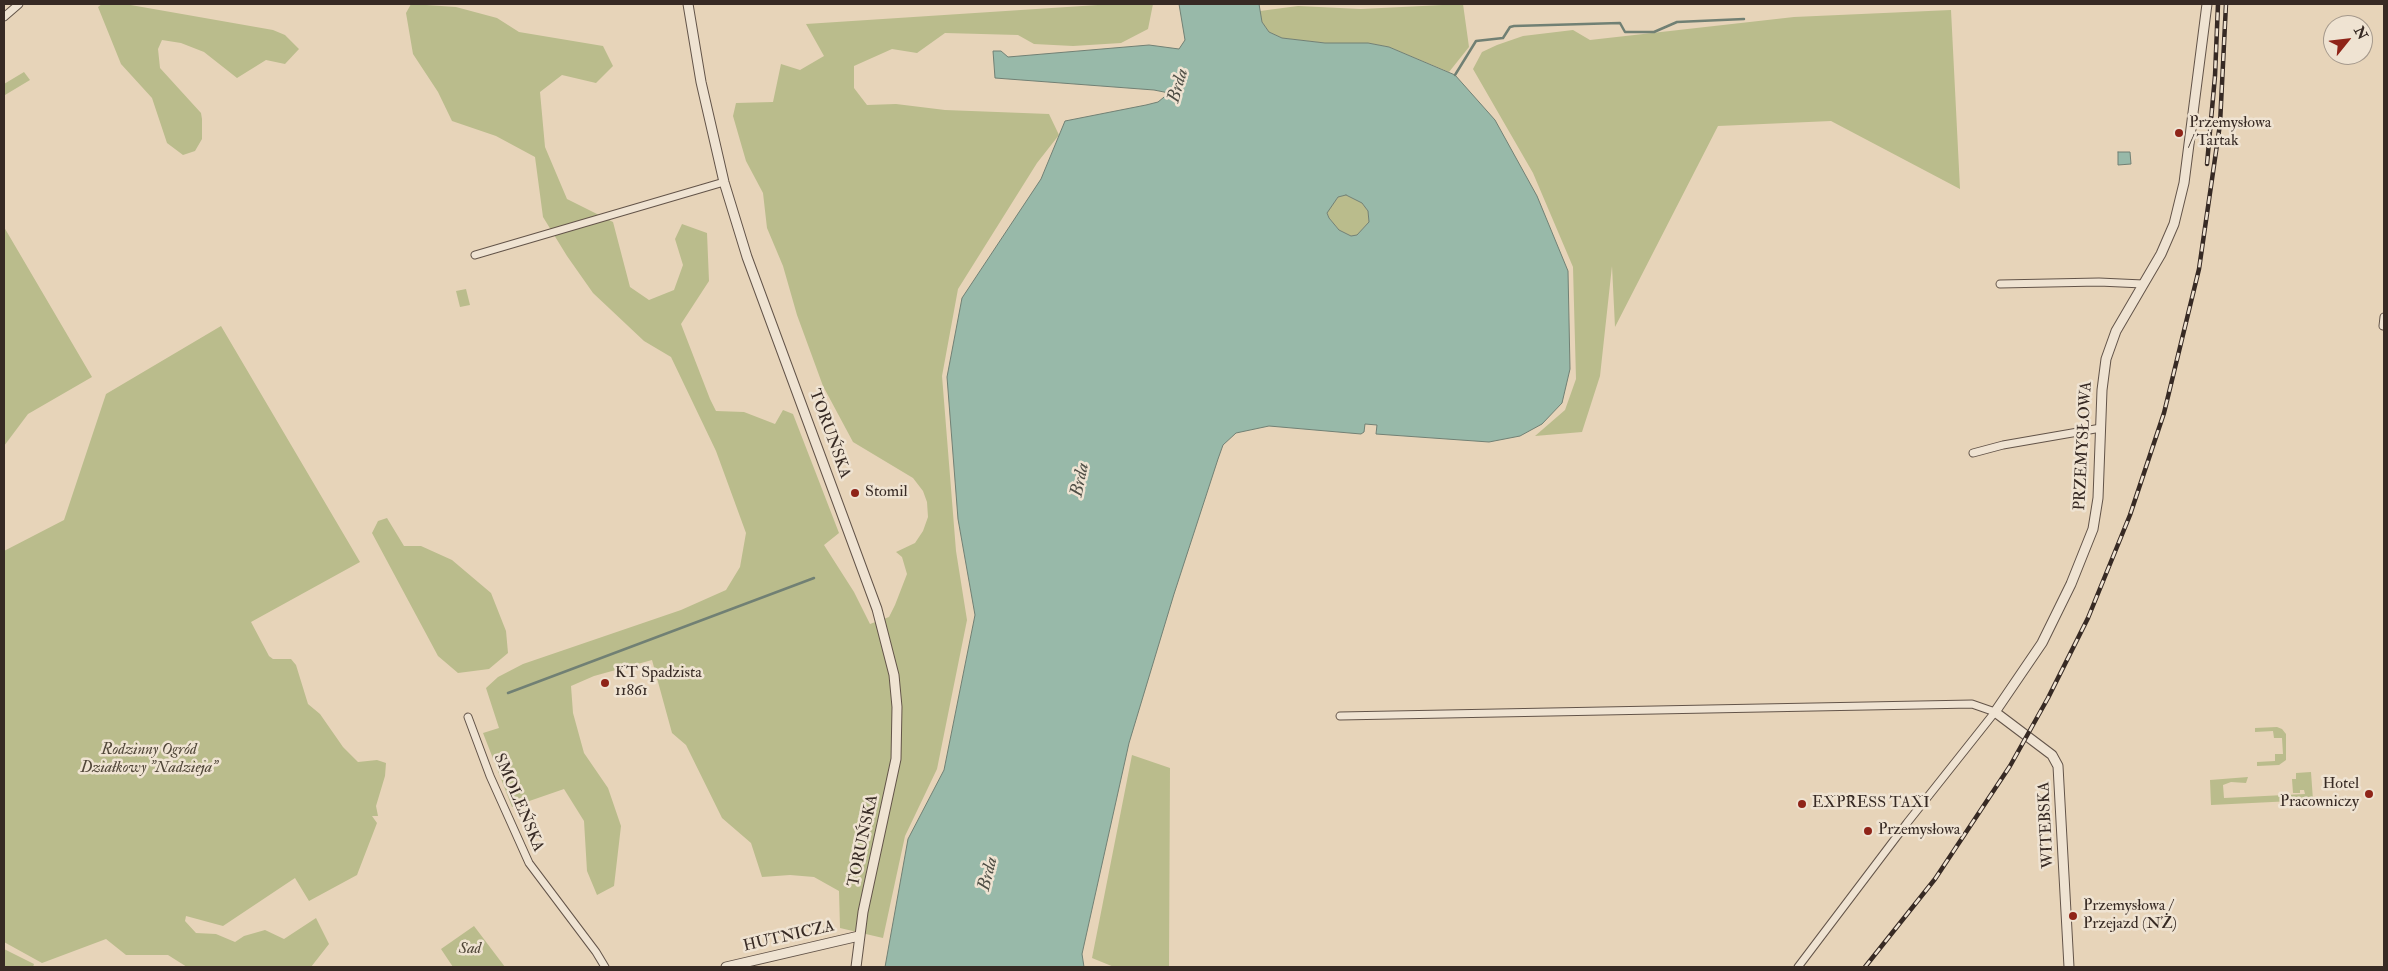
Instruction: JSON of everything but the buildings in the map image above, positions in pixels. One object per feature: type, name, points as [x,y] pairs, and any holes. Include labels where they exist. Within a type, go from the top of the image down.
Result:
[{"type":"street","points":[[4,17],[19,4]]},
{"type":"street","name":"TORUŃSKA","points":[[688,4],[701,82],[724,182],[750,264],[877,609],[894,675],[897,716],[896,759],[859,936],[856,967]]},
{"type":"street","name":"PRZEMYSŁOWA","points":[[1798,967],[1907,823],[1995,712],[2042,643],[2088,544],[2093,529],[2098,498],[2103,374],[2110,344],[2161,254],[2174,224],[2180,202],[2207,4]]},
{"type":"street","points":[[475,255],[724,182]]},
{"type":"street","points":[[2000,284],[2099,282],[2143,284]]},
{"type":"street","points":[[2383,326],[2384,317]]},
{"type":"street","points":[[1973,453],[2003,445],[2101,428]]},
{"type":"street","points":[[1340,716],[1972,704],[1995,712]]},
{"type":"street","name":"WITEBSKA","points":[[1995,712],[2052,755],[2058,766],[2069,967]]},
{"type":"street","name":"SMOLEŃSKA","points":[[468,716],[515,834],[529,863],[596,952],[605,967]]},
{"type":"street","name":"HUTNICZA","points":[[726,967],[859,936]]},
{"type":"green space","points":[[102,4],[125,4],[273,30],[285,35],[299,49],[285,64],[266,60],[237,78],[204,52],[181,43],[162,40],[158,49],[160,68],[201,113],[202,139],[195,151],[183,155],[167,143],[152,98],[121,64],[98,7]]},
{"type":"green space","points":[[411,4],[456,7],[497,18],[519,32],[603,46],[613,66],[596,83],[562,75],[540,92],[545,147],[567,199],[613,222],[630,287],[649,300],[674,290],[683,265],[675,239],[682,224],[707,233],[709,281],[681,324],[710,399],[716,411],[744,412],[775,424],[783,410],[793,414],[839,533],[824,545],[854,592],[870,624],[889,617],[895,605],[907,574],[902,557],[896,552],[915,543],[923,531],[928,517],[927,502],[923,491],[913,478],[853,442],[823,386],[797,315],[783,266],[767,228],[763,193],[746,161],[733,116],[736,103],[773,102],[781,64],[800,70],[824,56],[806,24],[1113,4],[1153,4],[1148,29],[1121,43],[1073,46],[1034,44],[1018,35],[945,33],[917,53],[892,49],[854,66],[854,88],[867,105],[896,104],[945,110],[1049,114],[1059,135],[1037,163],[958,289],[942,376],[956,551],[967,620],[937,769],[905,836],[883,938],[840,928],[839,891],[814,877],[790,875],[762,877],[751,843],[722,818],[686,745],[672,733],[652,660],[594,676],[571,686],[573,713],[584,753],[608,788],[621,826],[614,886],[597,895],[587,871],[584,821],[564,789],[512,807],[483,733],[499,728],[486,688],[498,677],[523,664],[681,610],[726,590],[740,567],[746,533],[716,451],[671,357],[644,341],[593,293],[567,256],[543,217],[535,157],[496,136],[452,121],[438,92],[413,54],[406,13]]},
{"type":"green space","points":[[1463,4],[1469,47],[1449,72],[1389,47],[1368,43],[1325,43],[1282,38],[1269,32],[1262,22],[1260,11],[1298,6],[1361,9]]},
{"type":"green space","points":[[1951,10],[1960,189],[1831,121],[1718,126],[1615,327],[1612,266],[1600,376],[1582,432],[1535,436],[1565,410],[1576,379],[1573,267],[1533,173],[1473,69],[1482,52],[1523,36],[1573,30],[1590,40],[1794,17]]},
{"type":"green space","points":[[24,72],[30,80],[5,95],[4,84]]},
{"type":"green space","points":[[1346,195],[1362,203],[1368,211],[1369,222],[1357,235],[1351,236],[1339,230],[1329,218],[1327,212],[1338,197]]},
{"type":"green space","points":[[4,227],[92,377],[28,414],[4,446]]},
{"type":"green space","points":[[466,289],[470,305],[460,307],[456,291]]},
{"type":"green space","name":"Rodzinny Ogród Działkowy \"Nadzieja\"","points":[[221,326],[360,562],[251,622],[269,656],[273,659],[291,659],[296,665],[308,704],[320,714],[343,747],[358,762],[377,760],[386,763],[385,776],[376,806],[378,816],[372,816],[377,823],[357,875],[309,901],[295,878],[223,926],[186,916],[185,921],[196,933],[216,934],[235,942],[244,936],[265,930],[284,939],[316,918],[329,944],[311,967],[187,967],[168,955],[126,955],[106,939],[42,963],[4,942],[4,551],[64,520],[106,394]]},
{"type":"green space","points":[[387,518],[404,546],[421,546],[452,560],[491,593],[506,631],[508,653],[489,669],[458,673],[438,656],[372,533],[378,521]]},
{"type":"green space","points":[[2277,727],[2286,734],[2286,760],[2279,765],[2257,766],[2257,762],[2275,761],[2275,754],[2283,754],[2282,738],[2274,738],[2273,731],[2255,732],[2255,728]]},
{"type":"green space","points":[[1132,755],[1170,768],[1169,967],[1114,967],[1092,958]]},
{"type":"green space","points":[[2311,772],[2313,800],[2211,805],[2210,780],[2248,777],[2246,783],[2231,782],[2223,785],[2224,798],[2305,794],[2304,790],[2300,790],[2300,793],[2293,793],[2292,779],[2296,779],[2296,773]]},
{"type":"green space","name":"Sad","points":[[474,926],[505,967],[453,967],[441,949]]},
{"type":"green space","points":[[4,949],[34,964],[33,967],[4,967]]},
{"type":"water","name":"Brda","points":[[1179,4],[1259,4],[1262,22],[1269,32],[1282,38],[1325,43],[1368,43],[1389,47],[1455,75],[1495,120],[1537,196],[1568,271],[1570,369],[1562,403],[1542,424],[1520,436],[1489,442],[1376,434],[1377,425],[1365,424],[1364,432],[1361,434],[1269,426],[1236,433],[1223,445],[1218,459],[1174,594],[1129,743],[1082,954],[1084,967],[885,967],[908,839],[944,770],[975,615],[958,519],[947,377],[962,298],[1041,179],[1065,121],[1158,102],[1169,93],[1154,90],[995,78],[993,51],[1001,51],[1008,57],[1149,45],[1179,49],[1185,40]],"holes":[[[1346,195],[1362,203],[1368,211],[1369,222],[1357,235],[1351,236],[1339,230],[1327,213],[1338,197]]]},
{"type":"water","points":[[2118,152],[2130,152],[2131,164],[2118,165]]},
{"type":"waterway","points":[[1455,75],[1476,41],[1503,38],[1510,27],[1514,26],[1620,23],[1625,32],[1654,32],[1677,22],[1744,19]]},
{"type":"waterway","points":[[508,693],[814,578]]},
{"type":"railway","points":[[2207,164],[2215,76],[2218,4]]},
{"type":"railway","points":[[1865,967],[1935,879],[2010,766],[2048,698],[2088,618],[2130,515],[2164,413],[2199,269],[2220,124],[2226,4]]},
{"type":"place","name":"Przemysłowa / Tartak","points":[[2179,133]]},
{"type":"place","name":"Stomil","points":[[855,493]]},
{"type":"place","name":"KT Spadzista 11861","points":[[605,683]]},
{"type":"place","name":"Hotel Pracowniczy","points":[[2369,794]]},
{"type":"place","name":"EXPRESS TAXI","points":[[1802,804]]},
{"type":"place","name":"Przemysłowa","points":[[1868,831]]},
{"type":"place","name":"Przemysłowa / Przejazd (NŻ)","points":[[2073,916]]}]
